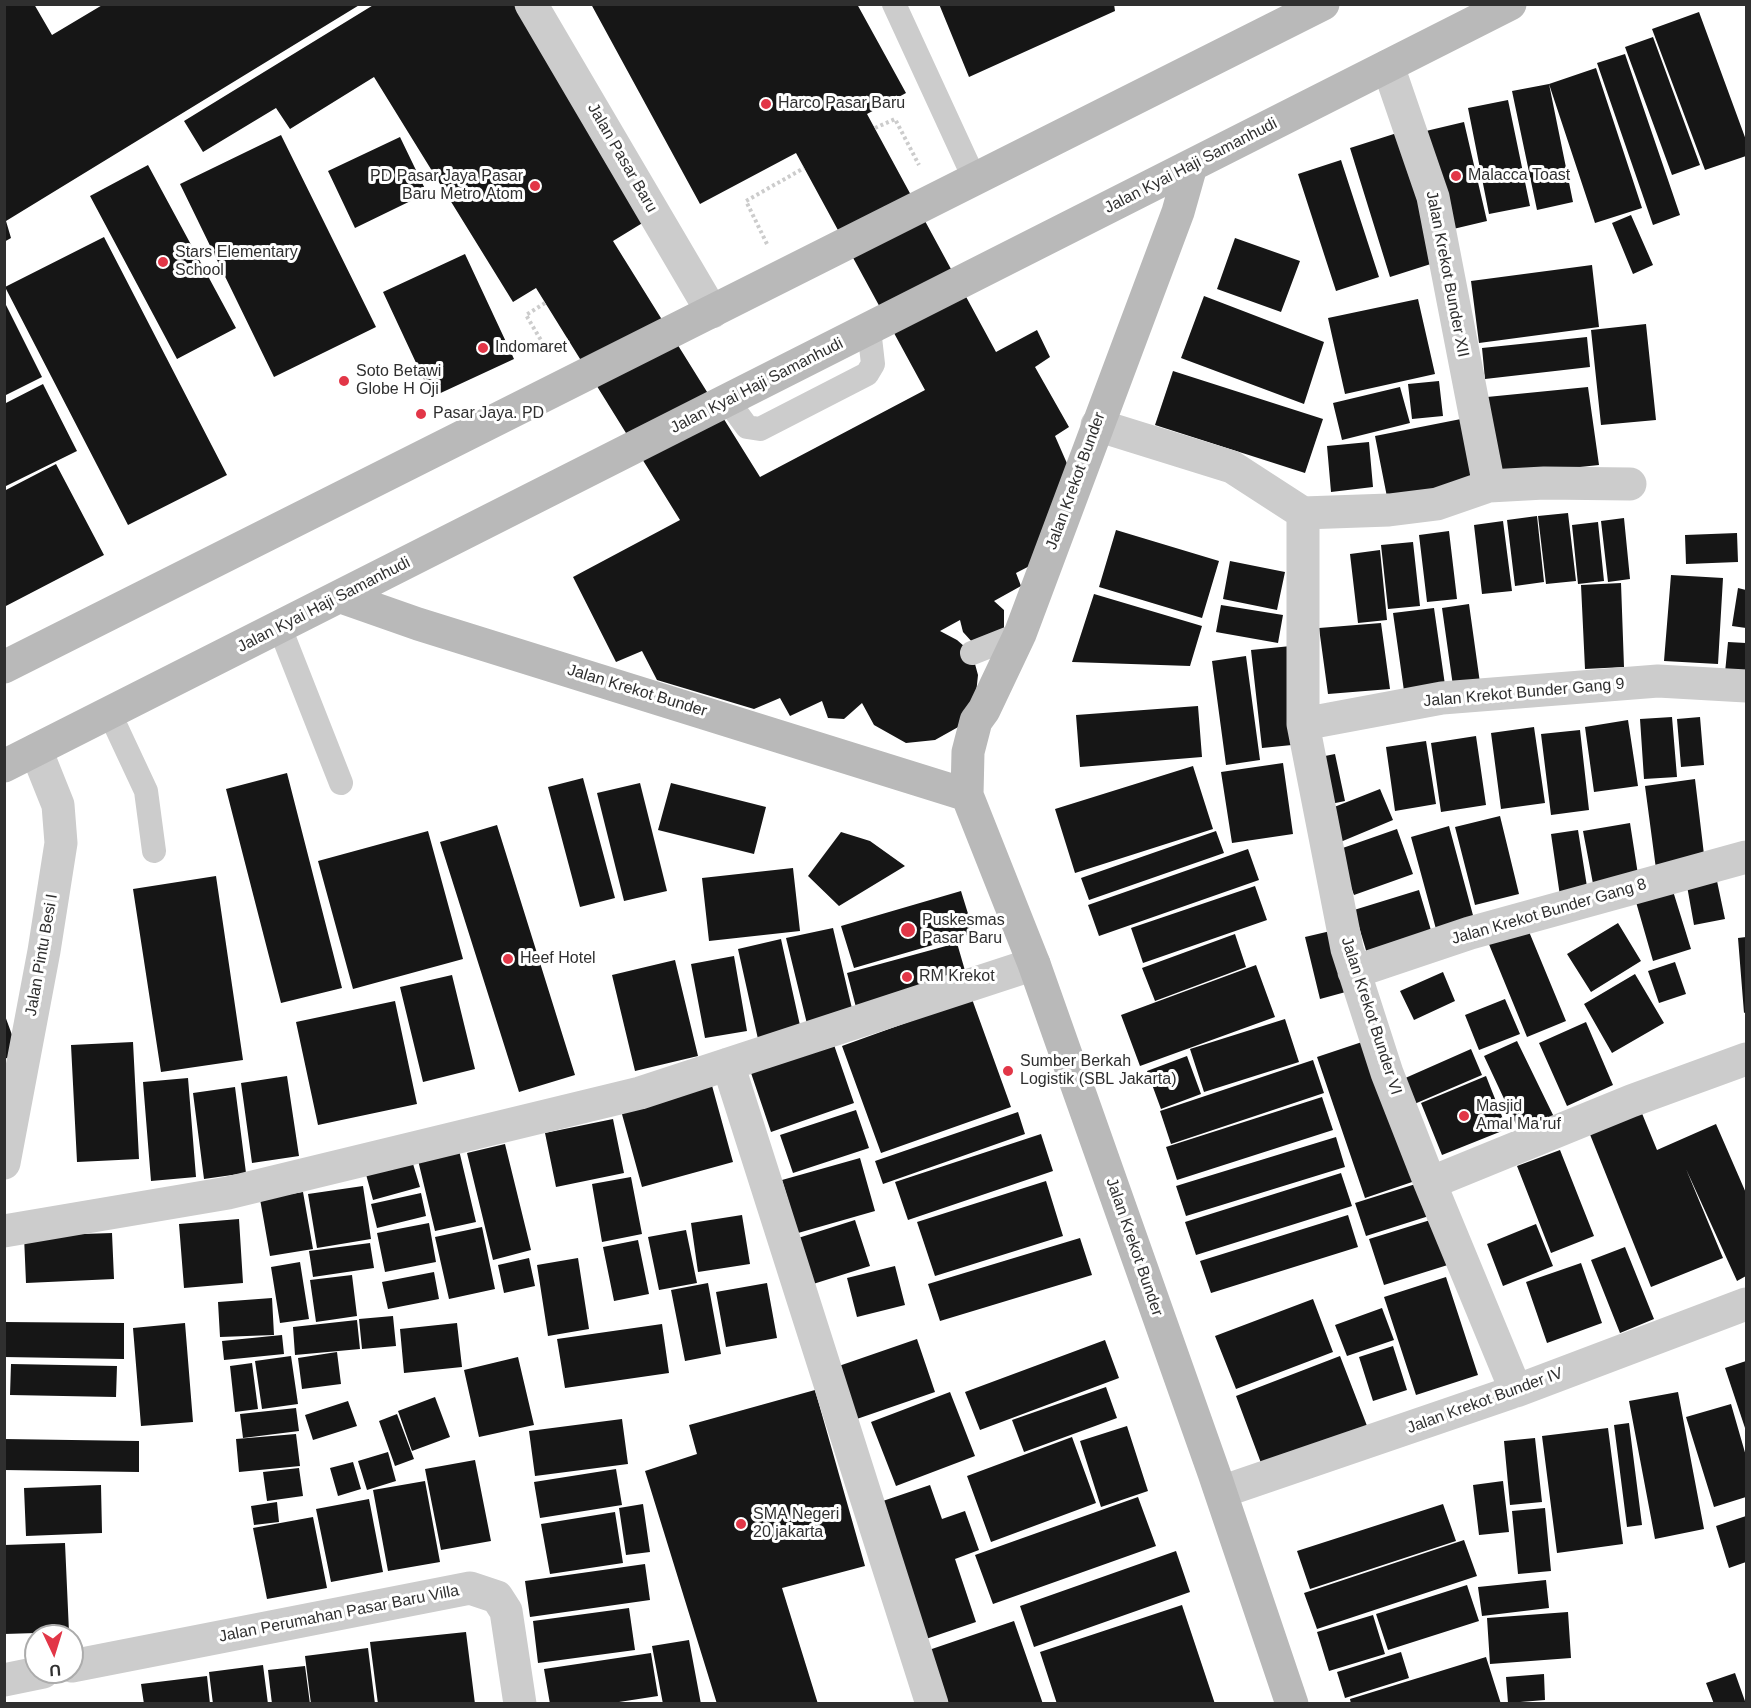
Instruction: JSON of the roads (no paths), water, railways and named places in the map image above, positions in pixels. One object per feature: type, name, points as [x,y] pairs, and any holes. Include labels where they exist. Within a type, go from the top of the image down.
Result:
[{"type":"main road","points":[[4,667],[1323,4]]},
{"type":"main road","name":"Jalan Kyai Haji Samanhudi","points":[[4,766],[1510,4]]},
{"type":"main road","name":"Jalan Krekot Bunder","points":[[1191,166],[1178,212],[1020,634],[984,710],[976,721],[968,752],[967,795],[1034,964],[1221,1492],[1292,1704]]},
{"type":"main road","name":"Jalan Krekot Bunder","points":[[341,597],[418,624],[967,795]]},
{"type":"street","name":"Jalan Pasar Baru","points":[[531,4],[712,312]]},
{"type":"street","name":"Jalan Krekot Bunder XII","points":[[1388,66],[1433,197],[1489,486]]},
{"type":"street","points":[[1097,425],[1232,467],[1303,513],[1389,510],[1437,504],[1489,486],[1544,483],[1630,484]]},
{"type":"street","name":"Jalan Krekot Bunder VI","points":[[1303,513],[1303,724],[1347,949],[1387,1073],[1516,1391]]},
{"type":"street","name":"Jalan Krekot Bunder Gang 9","points":[[1303,724],[1442,698],[1658,681],[1746,686]]},
{"type":"street","name":"Jalan Pintu Besi I","points":[[4,1163],[44,951],[61,843],[58,805],[36,750]]},
{"type":"street","name":"Jalan Krekot Bunder Gang 8","points":[[1354,972],[1470,933],[1746,857]]},
{"type":"street","points":[[4,1230],[228,1193],[640,1093],[1034,964]]},
{"type":"street","points":[[1430,1183],[1631,1101],[1746,1059]]},
{"type":"street","points":[[729,1064],[932,1704]]},
{"type":"street","name":"Jalan Krekot Bunder IV","points":[[1221,1492],[1516,1391],[1746,1304]]},
{"type":"street","name":"Jalan Perumahan Pasar Baru Villa","points":[[84,1664],[470,1588],[497,1597],[506,1611],[520,1704]]},
{"type":"street","points":[[4,1680],[24,1676]]},
{"type":"lane","points":[[894,4],[975,180]]},
{"type":"lane","points":[[280,628],[341,783]]},
{"type":"lane","points":[[972,653],[1020,634]]},
{"type":"lane","points":[[110,714],[146,791],[154,851]]},
{"type":"place","name":"Harco Pasar Baru","points":[[766,104]]},
{"type":"place","name":"Malacca Toast","points":[[1456,176]]},
{"type":"place","name":"PD Pasar Jaya Pasar Baru Metro Atom","points":[[535,186]]},
{"type":"place","name":"Stars Elementary School","points":[[163,262]]},
{"type":"place","name":"Indomaret","points":[[483,348]]},
{"type":"place","name":"Soto Betawi Globe H Oji","points":[[344,381]]},
{"type":"place","name":"Pasar Jaya. PD","points":[[421,414]]},
{"type":"place","name":"Puskesmas Pasar Baru","points":[[908,930]]},
{"type":"place","name":"Heef Hotel","points":[[508,959]]},
{"type":"place","name":"RM Krekot","points":[[907,977]]},
{"type":"place","name":"Sumber Berkah Logistik (SBL Jakarta)","points":[[1008,1071]]},
{"type":"place","name":"Masjid Amal Ma'ruf","points":[[1464,1116]]},
{"type":"place","name":"SMA Negeri 20 jakarta","points":[[741,1524]]}]
